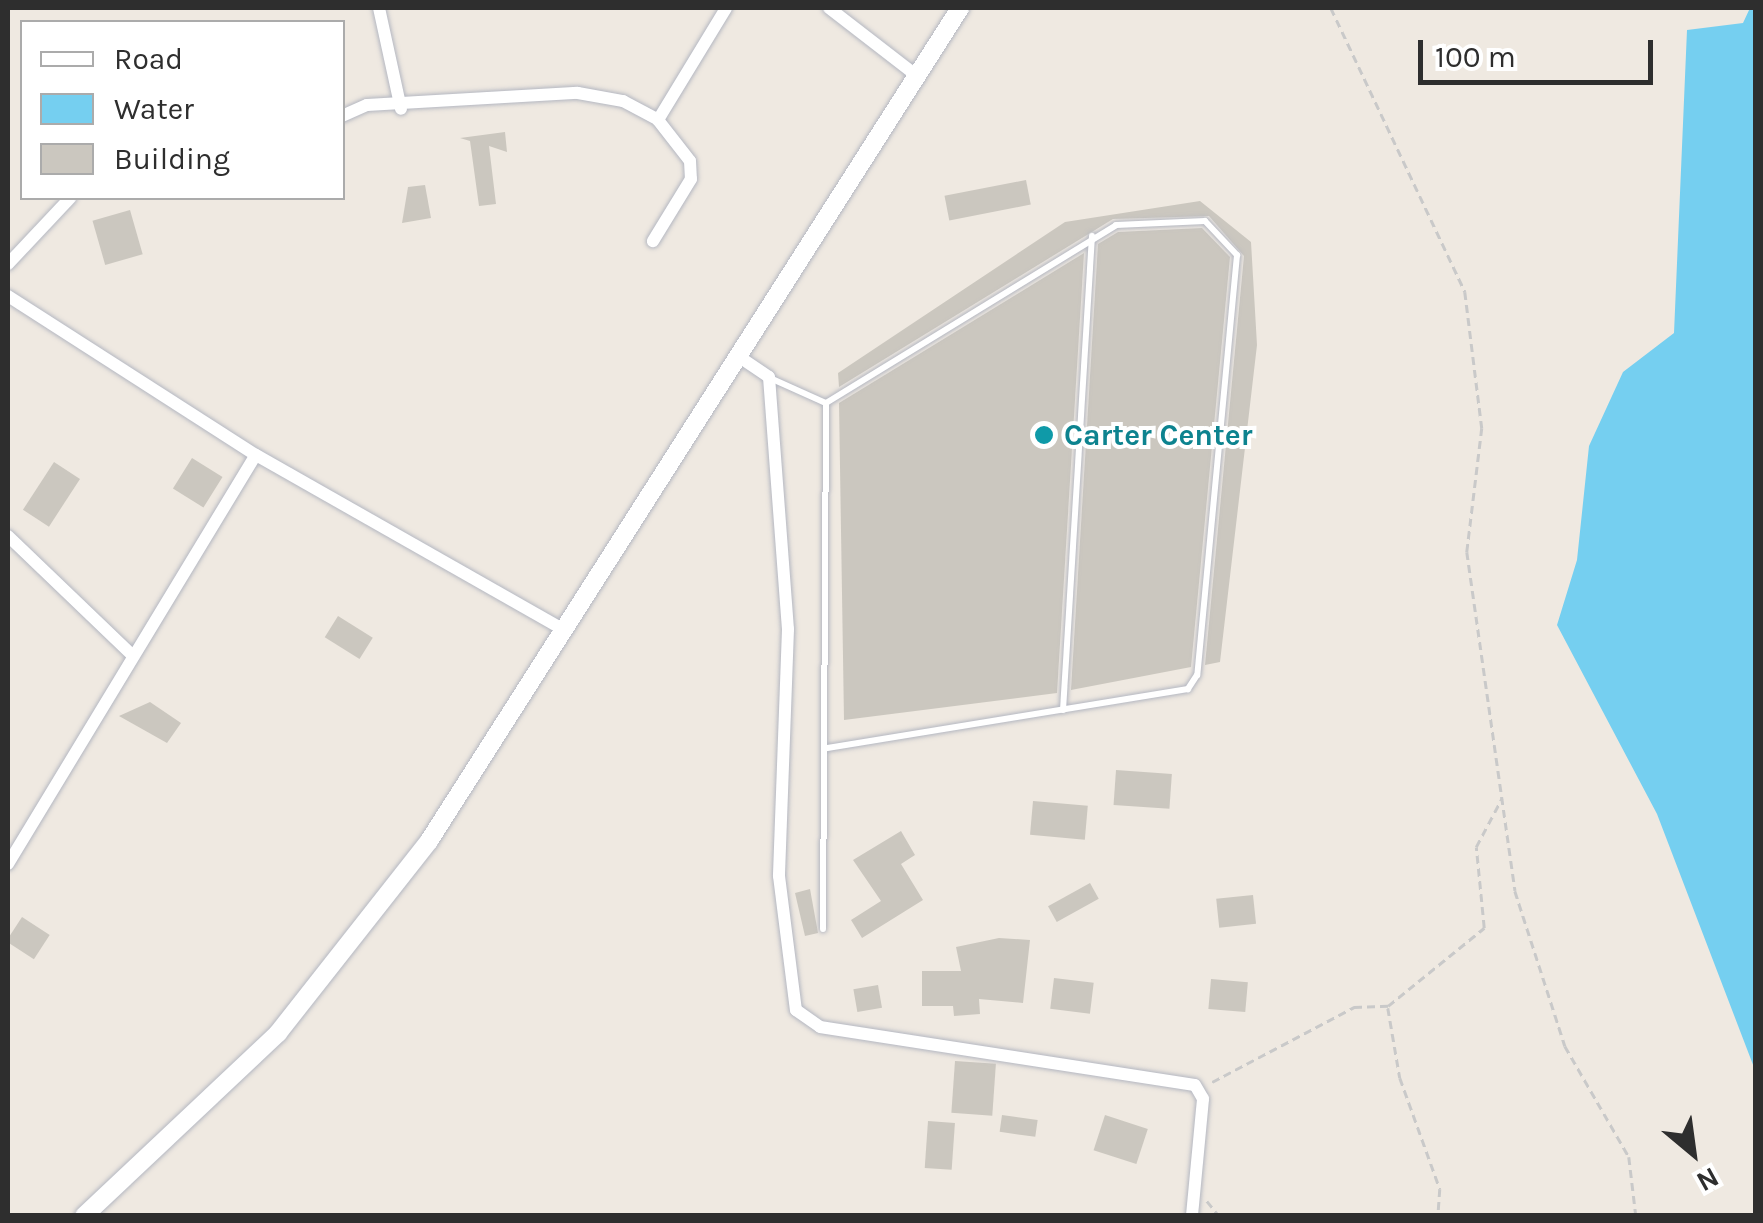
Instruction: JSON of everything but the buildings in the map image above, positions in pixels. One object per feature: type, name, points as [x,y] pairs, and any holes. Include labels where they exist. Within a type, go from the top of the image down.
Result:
[{"type":"main road","points":[[84,1216],[278,1033],[429,841],[960,8]]},
{"type":"street","points":[[379,8],[401,109]]},
{"type":"street","points":[[658,120],[726,8]]},
{"type":"street","points":[[828,8],[917,76]]},
{"type":"street","points":[[345,115],[367,105],[401,109],[578,93],[658,120],[684,148],[691,179],[653,240]]},
{"type":"street","points":[[8,264],[68,200]]},
{"type":"street","points":[[8,296],[256,455],[564,630]]},
{"type":"street","points":[[738,356],[769,377],[788,630],[780,899],[796,1010],[820,1027],[1202,1090],[1192,1216]]},
{"type":"street","points":[[8,864],[256,455]]},
{"type":"street","points":[[8,536],[133,656]]},
{"type":"lane","points":[[826,402],[1092,235],[1140,220],[1204,221],[1237,255],[1197,676],[1174,696],[826,748]]},
{"type":"lane","points":[[1063,710],[1092,235]]},
{"type":"lane","points":[[769,377],[826,402]]},
{"type":"lane","points":[[823,928],[826,402]]},
{"type":"path","points":[[1331,8],[1471,321],[1482,428],[1467,552],[1515,891],[1565,1046],[1630,1156],[1636,1216]]},
{"type":"path","points":[[1202,1090],[1234,1063],[1354,1008],[1388,1006],[1484,928],[1476,848],[1502,797]]},
{"type":"path","points":[[1388,1006],[1400,1078],[1440,1190],[1438,1216]]},
{"type":"water","points":[[1750,8],[1756,8],[1755,1070],[1657,814],[1557,625],[1577,560],[1589,446],[1623,372],[1674,333],[1687,30],[1743,23]]},
{"type":"place","name":"Carter Center","points":[[1044,435]]}]
